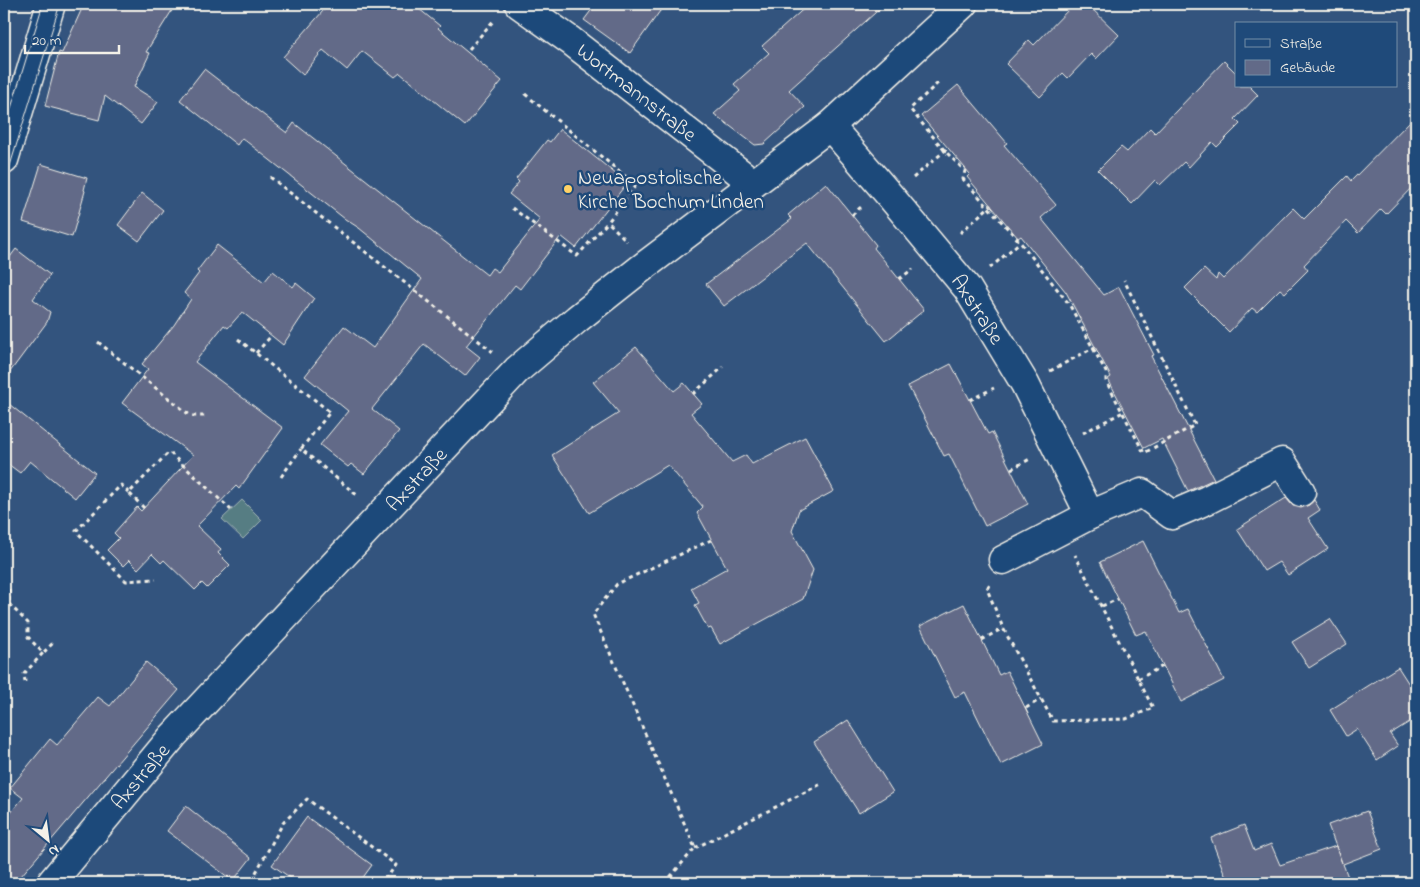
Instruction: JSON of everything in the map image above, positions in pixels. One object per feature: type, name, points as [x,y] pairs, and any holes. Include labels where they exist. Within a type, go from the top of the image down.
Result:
[{"type":"street","points":[[4,160],[51,4]]},
{"type":"street","name":"Axstraße","points":[[51,883],[173,736],[517,370],[577,319],[830,126],[963,4]]},
{"type":"street","name":"Wortmannstraße","points":[[509,10],[571,41],[753,183]]},
{"type":"street","name":"Axstraße","points":[[830,126],[967,288],[1025,384],[1090,515]]},
{"type":"street","points":[[1003,560],[1090,515],[1142,493],[1172,515],[1207,500],[1282,462],[1301,492]]},
{"type":"path","points":[[469,49],[509,10]]},
{"type":"path","points":[[938,83],[910,109],[965,171],[963,179],[1020,242],[1069,304],[1094,348],[1106,372],[1106,381],[1144,453],[1195,425],[1124,280]]},
{"type":"path","points":[[512,208],[577,256],[608,222],[636,184],[525,94]]},
{"type":"path","points":[[891,196],[946,150]]},
{"type":"path","points":[[270,177],[517,370]]},
{"type":"path","points":[[938,252],[990,207]]},
{"type":"path","points":[[608,222],[649,263]]},
{"type":"path","points":[[967,288],[1020,242]]},
{"type":"path","points":[[256,354],[272,335]]},
{"type":"path","points":[[238,339],[330,412],[281,478]]},
{"type":"path","points":[[98,342],[191,416],[206,416]]},
{"type":"path","points":[[1025,384],[1094,348]]},
{"type":"path","points":[[693,394],[723,367]]},
{"type":"path","points":[[1057,447],[1124,412]]},
{"type":"path","points":[[301,449],[382,515]]},
{"type":"path","points":[[129,493],[169,452],[231,510]]},
{"type":"path","points":[[144,508],[121,486],[76,531],[126,581],[156,579]]},
{"type":"path","points":[[1003,560],[987,589],[1003,628],[1053,721],[1126,719],[1153,708],[1062,529]]},
{"type":"path","points":[[695,848],[593,614],[617,584],[711,540]]},
{"type":"path","points":[[9,589],[9,604],[28,624],[28,637],[43,653]]},
{"type":"path","points":[[1102,606],[1118,599]]},
{"type":"path","points":[[4,605],[9,604]]},
{"type":"path","points":[[982,640],[1003,628]]},
{"type":"path","points":[[24,682],[24,674],[55,641]]},
{"type":"path","points":[[1138,679],[1163,666]]},
{"type":"path","points":[[1026,708],[1041,699]]},
{"type":"path","points":[[665,883],[695,848],[823,783]]},
{"type":"path","points":[[264,883],[254,876],[283,823],[307,799],[396,865],[383,883]]},
{"type":"green space","points":[[242,500],[262,520],[243,539],[222,519]]},
{"type":"building","points":[[84,4],[176,4],[146,52],[150,53],[134,87],[158,102],[141,124],[105,96],[99,120],[45,106],[59,52],[62,53]]},
{"type":"building","points":[[329,4],[413,4],[440,26],[438,28],[502,81],[465,126],[400,73],[395,77],[362,51],[347,70],[323,50],[303,75],[283,57]]},
{"type":"building","points":[[596,4],[665,4],[630,53],[584,20]]},
{"type":"building","points":[[809,4],[885,4],[789,90],[805,107],[764,144],[755,145],[714,114],[740,91],[734,84],[769,53],[762,46]]},
{"type":"building","points":[[1074,4],[1087,4],[1119,35],[1096,59],[1091,54],[1068,78],[1063,73],[1040,97],[1006,64],[1029,40],[1034,45]]},
{"type":"building","points":[[1224,61],[1235,72],[1235,88],[1251,88],[1258,95],[1235,119],[1240,124],[1217,147],[1212,142],[1189,167],[1184,162],[1160,185],[1155,180],[1132,204],[1098,170],[1121,147],[1127,152],[1150,128],[1155,133]]},
{"type":"building","points":[[204,69],[287,133],[294,123],[487,275],[492,268],[498,272],[540,219],[509,194],[519,182],[516,179],[547,140],[550,142],[560,129],[627,183],[576,248],[561,236],[520,289],[515,285],[466,346],[480,357],[465,376],[424,344],[372,409],[399,431],[364,474],[351,464],[348,467],[320,445],[348,411],[305,376],[344,326],[373,348],[422,279],[242,138],[237,145],[180,100]]},
{"type":"building","points":[[958,85],[1007,143],[1004,145],[1056,205],[1041,218],[1104,295],[1119,287],[1154,355],[1151,356],[1214,479],[1188,491],[1162,439],[1144,448],[1108,379],[1111,377],[1066,292],[1021,236],[1018,238],[967,177],[970,174],[921,116]]},
{"type":"building","points":[[1416,115],[1416,183],[1386,214],[1381,209],[1358,233],[1346,221],[1304,265],[1308,270],[1285,293],[1280,289],[1257,312],[1252,308],[1229,332],[1185,288],[1204,269],[1216,280],[1218,274],[1223,279],[1293,208],[1304,219],[1347,176],[1351,181]]},
{"type":"building","points":[[41,164],[87,178],[72,237],[23,222]]},
{"type":"building","points":[[826,183],[876,245],[874,248],[924,310],[886,341],[807,243],[724,306],[706,284],[792,219],[788,215]]},
{"type":"building","points":[[142,193],[163,210],[139,241],[118,225]]},
{"type":"building","points":[[217,245],[264,282],[273,271],[293,287],[296,283],[314,298],[283,345],[242,312],[228,328],[224,325],[195,362],[283,428],[239,489],[236,486],[197,526],[221,549],[218,553],[230,565],[207,588],[202,583],[195,590],[164,560],[161,563],[152,554],[138,569],[129,560],[123,566],[107,550],[119,538],[114,533],[137,507],[141,511],[193,455],[122,403],[148,369],[142,364],[174,325],[191,299],[184,293],[199,273],[197,271]]},
{"type":"building","points":[[16,249],[50,275],[33,299],[50,312],[47,322],[4,380],[4,265]]},
{"type":"building","points":[[636,347],[674,391],[684,383],[702,404],[691,413],[732,462],[746,455],[752,464],[805,437],[834,491],[799,510],[792,531],[813,570],[803,599],[720,644],[711,628],[708,629],[695,605],[699,603],[691,588],[727,568],[697,513],[703,507],[668,465],[589,513],[552,455],[619,413],[593,382]]},
{"type":"building","points":[[951,364],[988,434],[992,432],[1028,504],[985,526],[949,454],[944,456],[908,386]]},
{"type":"building","points":[[4,400],[95,473],[75,498],[30,461],[20,473],[4,461]]},
{"type":"building","points":[[1286,498],[1293,506],[1301,508],[1309,505],[1314,500],[1320,510],[1308,518],[1328,549],[1288,575],[1279,562],[1264,571],[1237,529]]},
{"type":"building","points":[[1143,541],[1179,613],[1188,609],[1224,680],[1181,702],[1146,631],[1136,635],[1100,562]]},
{"type":"building","points":[[964,604],[999,675],[1007,671],[1043,744],[1001,765],[965,692],[955,697],[920,626]]},
{"type":"building","points":[[1330,619],[1347,644],[1309,668],[1292,642]]},
{"type":"building","points":[[146,662],[179,690],[15,883],[4,883],[4,821],[23,798],[10,788],[50,739],[57,745],[98,697],[110,706]]},
{"type":"building","points":[[1398,667],[1416,695],[1416,718],[1390,734],[1398,746],[1377,760],[1357,729],[1346,736],[1330,710]]},
{"type":"building","points":[[848,720],[893,792],[859,813],[814,742]]},
{"type":"building","points":[[186,806],[251,858],[233,881],[167,831]]},
{"type":"building","points":[[1367,811],[1382,849],[1343,864],[1348,877],[1330,883],[1228,883],[1211,838],[1244,825],[1254,851],[1271,844],[1280,865],[1336,846],[1328,825]]},
{"type":"building","points":[[307,817],[372,865],[359,883],[298,883],[272,865]]},
{"type":"tram line","points":[[4,131],[43,4]]},
{"type":"tram line","points":[[4,185],[60,4]]},
{"type":"place","name":"Neuapostolische Kirche Bochum Linden","points":[[568,189]]}]
